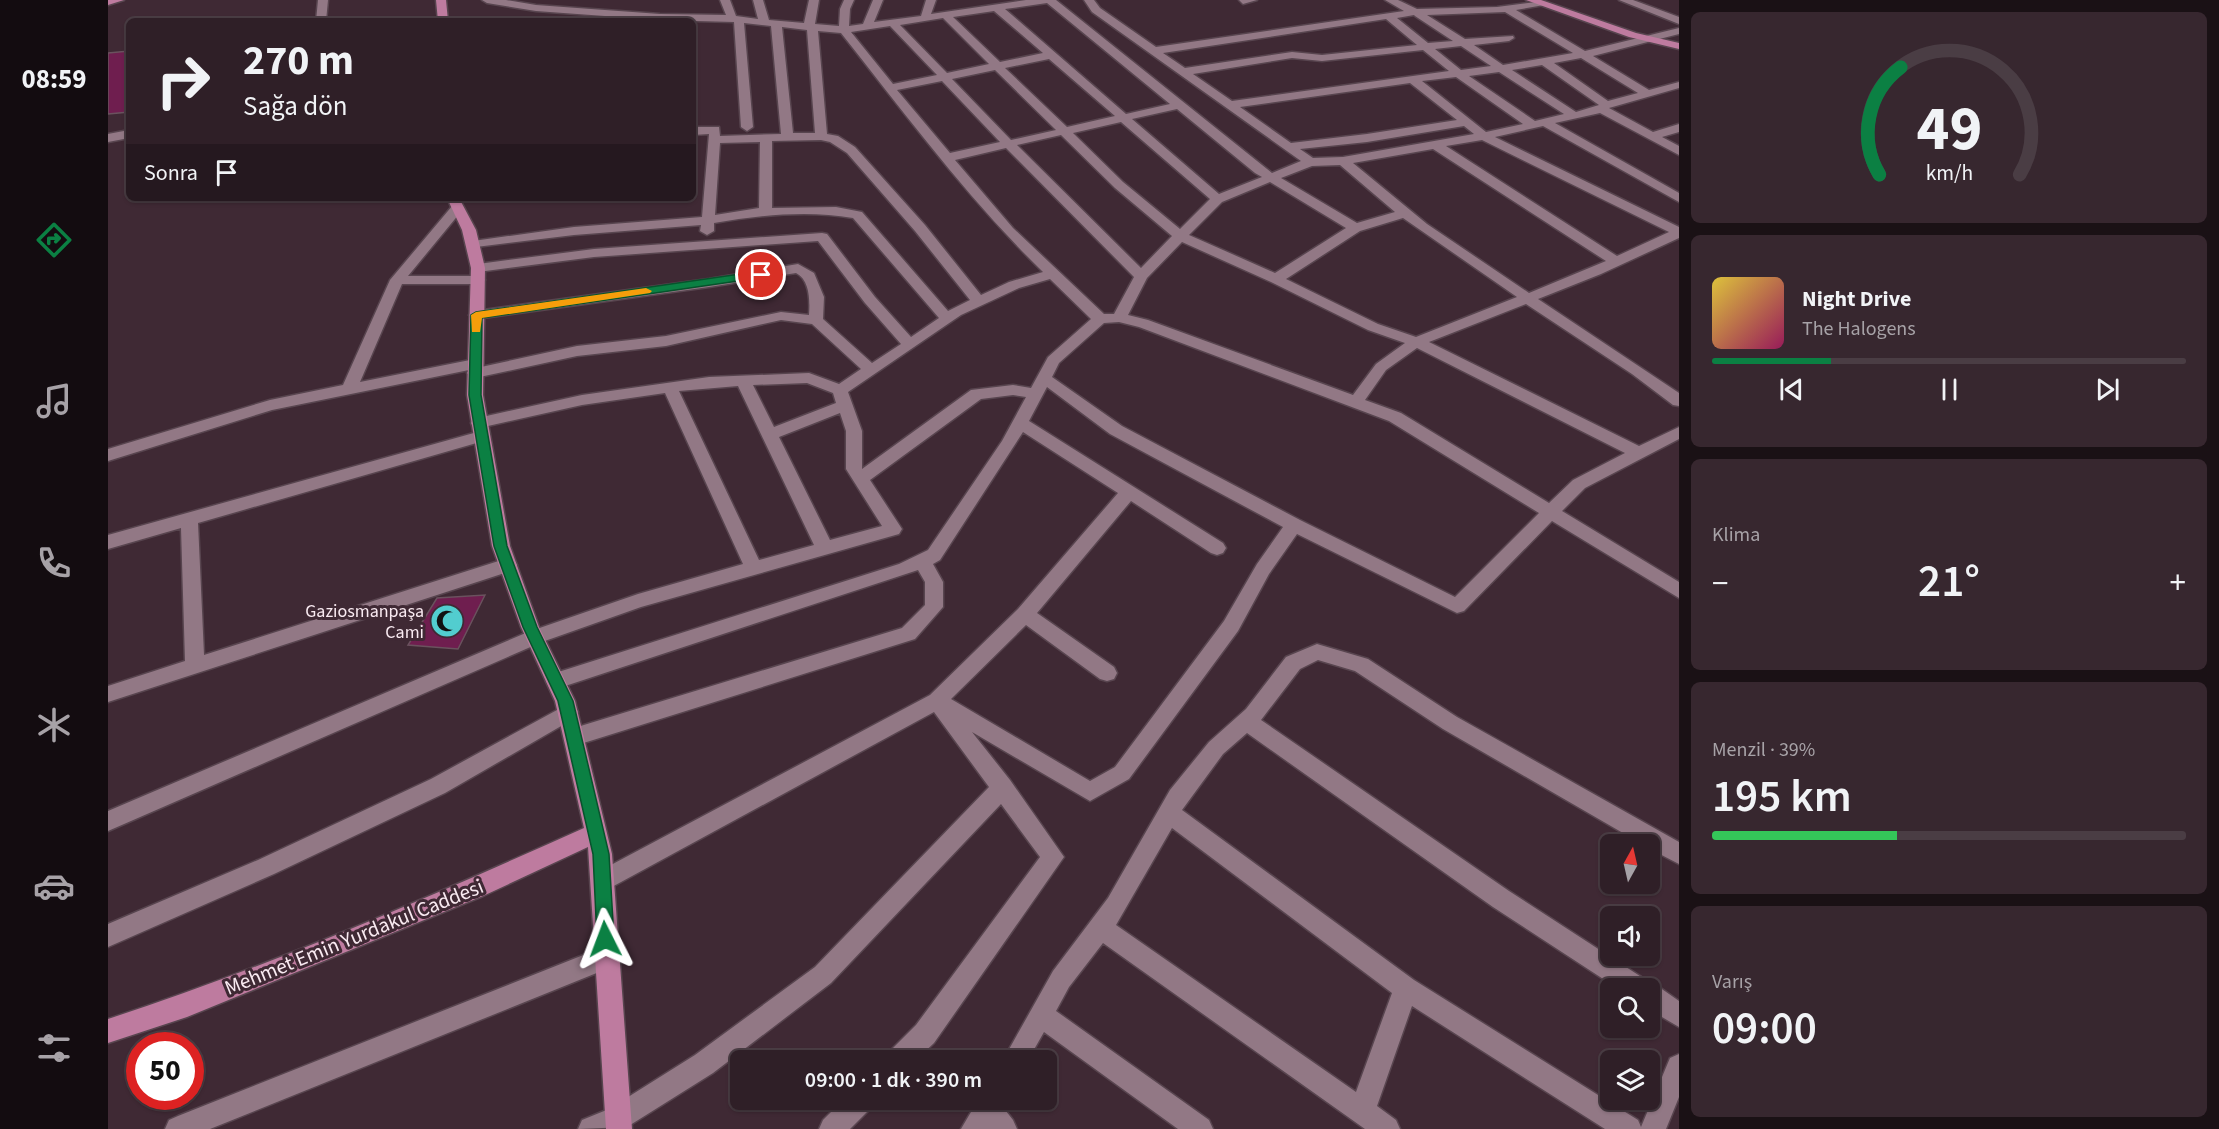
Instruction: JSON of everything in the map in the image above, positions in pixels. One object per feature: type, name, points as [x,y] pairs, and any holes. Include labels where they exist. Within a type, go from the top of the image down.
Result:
[{"type":"main road","points":[[108,2],[118,0]]},
{"type":"main road","points":[[441,0],[443,18]]},
{"type":"main road","points":[[1536,2],[1679,46]]},
{"type":"main road","points":[[456,203],[469,230],[478,274],[475,395],[501,546],[535,637],[568,712],[601,854],[606,958],[619,1124]]},
{"type":"main road","name":"Mehmet Emin Yurdakul Caddesi","points":[[108,1031],[187,1005],[475,888],[596,833]]},
{"type":"street","points":[[322,18],[327,0]]},
{"type":"street","points":[[487,0],[532,4],[615,18],[692,16],[844,30],[945,15],[976,5],[1048,0],[1166,72],[1229,105],[1310,162]]},
{"type":"street","points":[[579,11],[582,0]]},
{"type":"street","points":[[615,18],[617,0]]},
{"type":"street","points":[[725,0],[735,19],[747,127]]},
{"type":"street","points":[[758,0],[770,23],[786,131]]},
{"type":"street","points":[[814,0],[810,27],[820,132]]},
{"type":"street","points":[[849,0],[845,9],[844,30],[946,158],[1008,231],[1100,319]]},
{"type":"street","points":[[867,26],[878,0]]},
{"type":"street","points":[[925,18],[931,0]]},
{"type":"street","points":[[1089,0],[1096,10],[1154,51],[1180,105],[1271,179],[1355,228]]},
{"type":"street","points":[[1390,0],[1415,12],[1572,115]]},
{"type":"street","points":[[1442,0],[1463,11]]},
{"type":"street","points":[[1624,0],[1679,21]]},
{"type":"street","points":[[1154,51],[1415,12],[1507,9],[1536,2]]},
{"type":"street","points":[[1003,4],[1051,55],[1217,199]]},
{"type":"street","points":[[1507,9],[1648,94]]},
{"type":"street","points":[[945,15],[1119,185],[1180,236],[1276,279],[1373,327],[1416,342],[1639,453]]},
{"type":"street","points":[[1388,16],[1459,74],[1538,123],[1679,198]]},
{"type":"street","points":[[893,23],[1142,276]]},
{"type":"street","points":[[1229,105],[1546,63],[1679,31]]},
{"type":"street","points":[[1166,72],[1292,55],[1322,58],[1509,38]]},
{"type":"street","points":[[890,88],[1051,55]]},
{"type":"street","points":[[1546,63],[1604,107],[1679,151]]},
{"type":"street","points":[[1412,79],[1484,136],[1679,232]]},
{"type":"street","points":[[1119,318],[1142,276],[1217,199],[1310,162],[1343,161],[1484,136],[1604,107],[1678,86]]},
{"type":"street","points":[[946,158],[1180,105]]},
{"type":"street","points":[[1288,147],[1367,138],[1467,122]]},
{"type":"street","points":[[716,135],[747,127],[820,132],[834,139],[851,150],[920,228],[978,301]]},
{"type":"street","points":[[108,130],[126,128]]},
{"type":"street","points":[[1652,136],[1679,128]]},
{"type":"street","points":[[696,132],[766,138],[786,131]]},
{"type":"street","points":[[108,138],[126,135]]},
{"type":"street","points":[[706,244],[716,135]]},
{"type":"street","points":[[765,212],[766,138]]},
{"type":"street","points":[[1436,144],[1616,262]]},
{"type":"street","points":[[1343,161],[1372,188],[1492,276],[1652,380],[1679,401]]},
{"type":"street","points":[[349,390],[397,280],[456,203]]},
{"type":"street","points":[[473,245],[574,231],[709,220],[765,212],[837,211],[857,215],[947,318]]},
{"type":"street","points":[[1276,279],[1355,228],[1405,213]]},
{"type":"street","points":[[1356,402],[1381,367],[1416,342],[1616,262],[1679,232]]},
{"type":"street","points":[[397,280],[478,274],[594,253],[822,237],[870,300],[910,345]]},
{"type":"street","points":[[476,315],[709,283],[798,268],[807,273],[817,297],[816,320]]},
{"type":"street","points":[[769,435],[843,398],[871,370],[947,318],[1014,285],[1053,274]]},
{"type":"street","points":[[108,455],[270,405],[577,351],[666,341],[781,316],[816,320],[871,370]]},
{"type":"street","points":[[556,681],[904,569],[934,555],[1009,443],[1053,360],[1100,319],[1119,318],[1143,323],[1395,417],[1679,591]]},
{"type":"street","points":[[108,542],[582,400],[670,388],[809,378],[843,398],[854,430],[854,470],[893,529],[638,601],[535,637],[108,821]]},
{"type":"street","points":[[743,381],[825,548]]},
{"type":"street","points":[[860,478],[977,394],[1040,386],[1116,430],[1294,525],[1457,606],[1549,511],[1579,484],[1679,432]]},
{"type":"street","points":[[670,388],[754,567]]},
{"type":"street","points":[[1020,423],[1217,548]]},
{"type":"street","points":[[602,881],[937,700],[1025,614],[1129,492]]},
{"type":"street","points":[[189,519],[195,666]]},
{"type":"street","points":[[937,700],[1090,792],[1122,773],[1231,626],[1263,569],[1294,525]]},
{"type":"street","points":[[573,737],[908,634],[934,607],[934,582],[922,561]]},
{"type":"street","points":[[108,694],[508,565]]},
{"type":"street","points":[[1025,614],[1107,673]]},
{"type":"street","points":[[1021,1050],[1061,978],[1116,906],[1178,797],[1216,748],[1246,721],[1293,663],[1317,652],[1361,665],[1450,723],[1679,854]]},
{"type":"street","points":[[909,1050],[925,1034],[1053,857],[937,700]]},
{"type":"street","points":[[108,936],[266,867],[438,786],[568,712]]},
{"type":"street","points":[[1246,721],[1501,899],[1623,978]]},
{"type":"street","points":[[591,1129],[619,1124],[823,975],[1003,787]]},
{"type":"street","points":[[1169,813],[1406,988],[1629,1129]]},
{"type":"street","points":[[1100,927],[1387,1129]]},
{"type":"street","points":[[178,1129],[606,958]]},
{"type":"street","points":[[1362,1111],[1406,988]]},
{"type":"street","points":[[1660,1003],[1679,1015]]},
{"type":"street","points":[[1041,1015],[1200,1129]]},
{"type":"street","points":[[1653,1129],[1679,1067]]},
{"type":"street","points":[[832,1129],[851,1110]]},
{"type":"street","points":[[984,1112],[1004,1129]]},
{"type":"building","points":[[126,51],[126,112],[108,114],[108,53]]},
{"type":"building","name":"Gaziosmanpaşa Cami","points":[[485,595],[458,649],[408,645],[437,598]]},
{"type":"slow traffic","points":[[476,329],[476,315],[646,291]]},
{"type":"place","name":"Gaziosmanpaşa Cami","points":[[447,621]]},
{"type":"route","points":[[605,939],[601,854],[565,701],[530,627],[501,546],[484,459],[475,395],[476,315],[761,275]]}]
